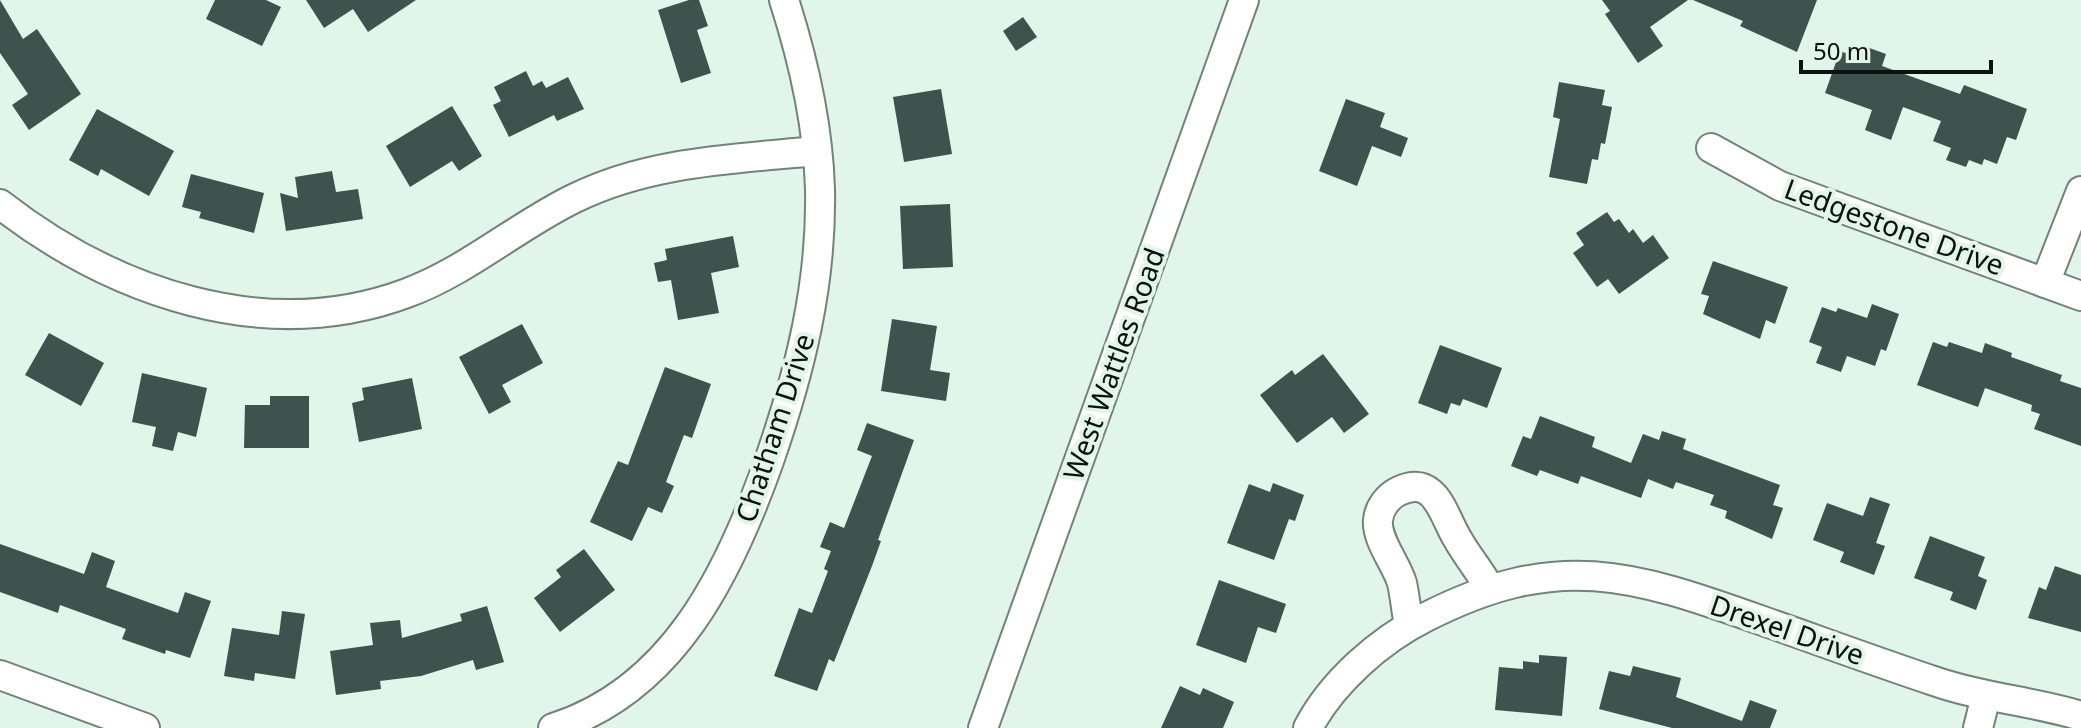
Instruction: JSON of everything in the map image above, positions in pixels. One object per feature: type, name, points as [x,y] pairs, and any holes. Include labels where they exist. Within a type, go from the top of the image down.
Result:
[{"type":"street","name":"Chatham Drive","points":[[553,728],[591,720],[641,678],[685,632],[718,582],[756,495],[799,371],[812,313],[818,252],[816,151],[802,55],[784,0]]},
{"type":"street","name":"West Wattles Road","points":[[983,728],[1244,0]]},
{"type":"street","name":"Ledgestone Drive","points":[[1711,148],[1780,186],[2081,296]]},
{"type":"street","points":[[0,204],[42,237],[99,269],[153,291],[207,306],[302,314],[347,309],[406,294],[448,274],[575,197],[636,175],[684,163],[816,151]]},
{"type":"street","points":[[2045,283],[2081,191]]},
{"type":"street","points":[[1409,625],[1402,583],[1380,533],[1378,520],[1388,498],[1400,490],[1415,487],[1430,492],[1442,504],[1454,533],[1490,589]]},
{"type":"street","name":"Drexel Drive","points":[[1308,728],[1334,691],[1367,657],[1409,625],[1490,589],[1561,575],[1634,580],[1667,587],[1951,688],[2081,716]]},
{"type":"street","points":[[0,675],[145,728]]},
{"type":"street","points":[[1978,728],[1986,696]]},
{"type":"building","points":[[0,0],[23,39],[37,29],[81,94],[29,130],[12,105],[28,94],[0,53]]},
{"type":"building","points":[[215,0],[266,0],[281,7],[262,46],[206,19]]},
{"type":"building","points":[[306,0],[416,0],[368,32],[353,9],[324,28]]},
{"type":"building","points":[[699,0],[708,26],[697,30],[711,73],[681,83],[658,10]]},
{"type":"building","points":[[1602,0],[1688,0],[1650,27],[1663,46],[1638,63],[1605,14],[1610,11]]},
{"type":"building","points":[[1693,0],[1817,0],[1797,52],[1740,26],[1743,21]]},
{"type":"building","points":[[1023,17],[1037,37],[1016,51],[1003,31]]},
{"type":"building","points":[[1861,45],[1886,54],[1882,66],[1960,94],[1964,85],[2027,109],[2016,140],[2007,137],[1997,164],[1984,159],[1982,165],[1969,160],[1966,167],[1946,160],[1951,148],[1933,141],[1941,121],[1903,107],[1891,140],[1865,130],[1872,110],[1825,93],[1840,51],[1856,57]]},
{"type":"building","points":[[526,71],[533,86],[542,81],[546,88],[568,77],[584,109],[557,121],[554,115],[509,137],[493,105],[501,101],[494,87]]},
{"type":"building","points":[[1559,82],[1605,90],[1602,105],[1612,107],[1605,144],[1601,143],[1598,160],[1592,159],[1587,184],[1549,177],[1560,119],[1553,117]]},
{"type":"building","points":[[941,89],[952,154],[904,162],[893,97]]},
{"type":"building","points":[[1346,99],[1385,113],[1380,127],[1408,138],[1401,157],[1372,146],[1357,186],[1319,171]]},
{"type":"building","points":[[452,106],[482,156],[459,171],[452,161],[410,187],[386,146]]},
{"type":"building","points":[[97,109],[174,151],[149,196],[101,169],[98,176],[69,160]]},
{"type":"building","points":[[332,171],[336,192],[358,189],[363,219],[286,231],[280,193],[298,198],[295,177]]},
{"type":"building","points":[[191,174],[264,193],[254,233],[199,218],[201,212],[182,207]]},
{"type":"building","points":[[950,204],[953,267],[903,269],[900,206]]},
{"type":"building","points":[[1607,212],[1614,222],[1619,219],[1629,233],[1633,229],[1643,243],[1653,235],[1669,258],[1619,294],[1608,279],[1597,287],[1573,253],[1584,245],[1576,233]]},
{"type":"building","points":[[733,236],[739,267],[711,273],[719,313],[678,320],[671,280],[658,282],[654,263],[667,260],[665,249]]},
{"type":"building","points":[[1713,261],[1788,287],[1775,324],[1766,320],[1760,339],[1703,314],[1709,296],[1701,294]]},
{"type":"building","points":[[1872,304],[1899,314],[1886,351],[1881,349],[1875,366],[1847,356],[1841,372],[1816,363],[1822,347],[1809,342],[1822,307],[1836,312],[1838,308],[1867,318]]},
{"type":"building","points":[[892,319],[937,326],[930,370],[950,373],[946,401],[881,391]]},
{"type":"building","points":[[522,324],[543,363],[502,385],[511,402],[489,414],[459,357]]},
{"type":"building","points":[[49,333],[104,363],[81,406],[25,375]]},
{"type":"building","points":[[1933,342],[1947,347],[1949,342],[1982,353],[1985,343],[2012,353],[2011,357],[2062,375],[2060,381],[2081,388],[2081,446],[2034,429],[2040,414],[2031,411],[2032,405],[1985,388],[1978,407],[1917,385]]},
{"type":"building","points":[[1440,345],[1502,368],[1487,408],[1463,399],[1460,406],[1451,403],[1447,414],[1418,403]]},
{"type":"building","points":[[1323,354],[1369,414],[1344,433],[1332,417],[1297,443],[1260,395],[1292,370],[1295,375]]},
{"type":"building","points":[[665,367],[711,384],[692,438],[684,435],[666,482],[674,486],[662,513],[648,507],[632,541],[590,522],[618,461],[628,465]]},
{"type":"building","points":[[142,373],[207,388],[196,437],[178,432],[173,451],[152,446],[156,427],[132,422]]},
{"type":"building","points":[[412,378],[422,429],[359,442],[352,403],[364,400],[362,388]]},
{"type":"building","points":[[270,396],[309,396],[309,448],[244,448],[245,405],[270,405]]},
{"type":"building","points":[[1540,416],[1595,437],[1592,447],[1631,463],[1643,434],[1659,440],[1662,431],[1686,439],[1683,449],[1780,485],[1773,505],[1783,508],[1772,539],[1725,518],[1727,511],[1710,505],[1714,495],[1676,482],[1673,489],[1648,479],[1641,498],[1581,476],[1578,484],[1540,470],[1537,476],[1511,466],[1523,436],[1531,439]]},
{"type":"building","points":[[867,423],[914,440],[878,540],[881,541],[872,566],[834,662],[829,659],[817,691],[774,676],[799,608],[812,613],[828,571],[824,569],[831,551],[820,547],[830,522],[844,528],[872,456],[857,450]]},
{"type":"building","points":[[1273,483],[1304,495],[1295,521],[1289,519],[1274,560],[1227,543],[1249,484],[1270,492]]},
{"type":"building","points":[[1870,497],[1890,504],[1876,543],[1885,546],[1874,575],[1840,562],[1844,552],[1813,540],[1827,503],[1863,516]]},
{"type":"building","points":[[1930,536],[1985,557],[1978,576],[1987,580],[1976,610],[1950,600],[1953,592],[1914,578]]},
{"type":"building","points":[[0,544],[84,574],[92,552],[115,561],[106,587],[178,613],[185,592],[211,601],[190,658],[166,650],[165,654],[122,639],[126,629],[60,605],[58,613],[0,592]]},
{"type":"building","points":[[584,549],[615,590],[560,632],[534,598],[561,577],[556,570]]},
{"type":"building","points":[[2055,566],[2081,575],[2081,632],[2028,618],[2039,587],[2046,590]]},
{"type":"building","points":[[1219,580],[1286,604],[1276,633],[1258,627],[1246,663],[1196,645]]},
{"type":"building","points":[[487,606],[504,662],[476,670],[473,660],[421,676],[380,681],[381,689],[336,695],[330,651],[373,645],[370,623],[400,620],[402,638],[462,621],[460,614]]},
{"type":"building","points":[[282,611],[305,614],[295,679],[255,673],[254,681],[224,676],[232,628],[279,635]]},
{"type":"building","points":[[1539,655],[1567,657],[1562,716],[1495,710],[1499,667],[1523,669],[1523,661],[1539,663]]},
{"type":"building","points":[[1633,666],[1681,678],[1676,697],[1742,721],[1750,700],[1777,710],[1770,728],[1672,728],[1599,709],[1609,671],[1630,676]]},
{"type":"building","points":[[1180,686],[1200,695],[1203,688],[1234,702],[1223,728],[1161,728]]}]
